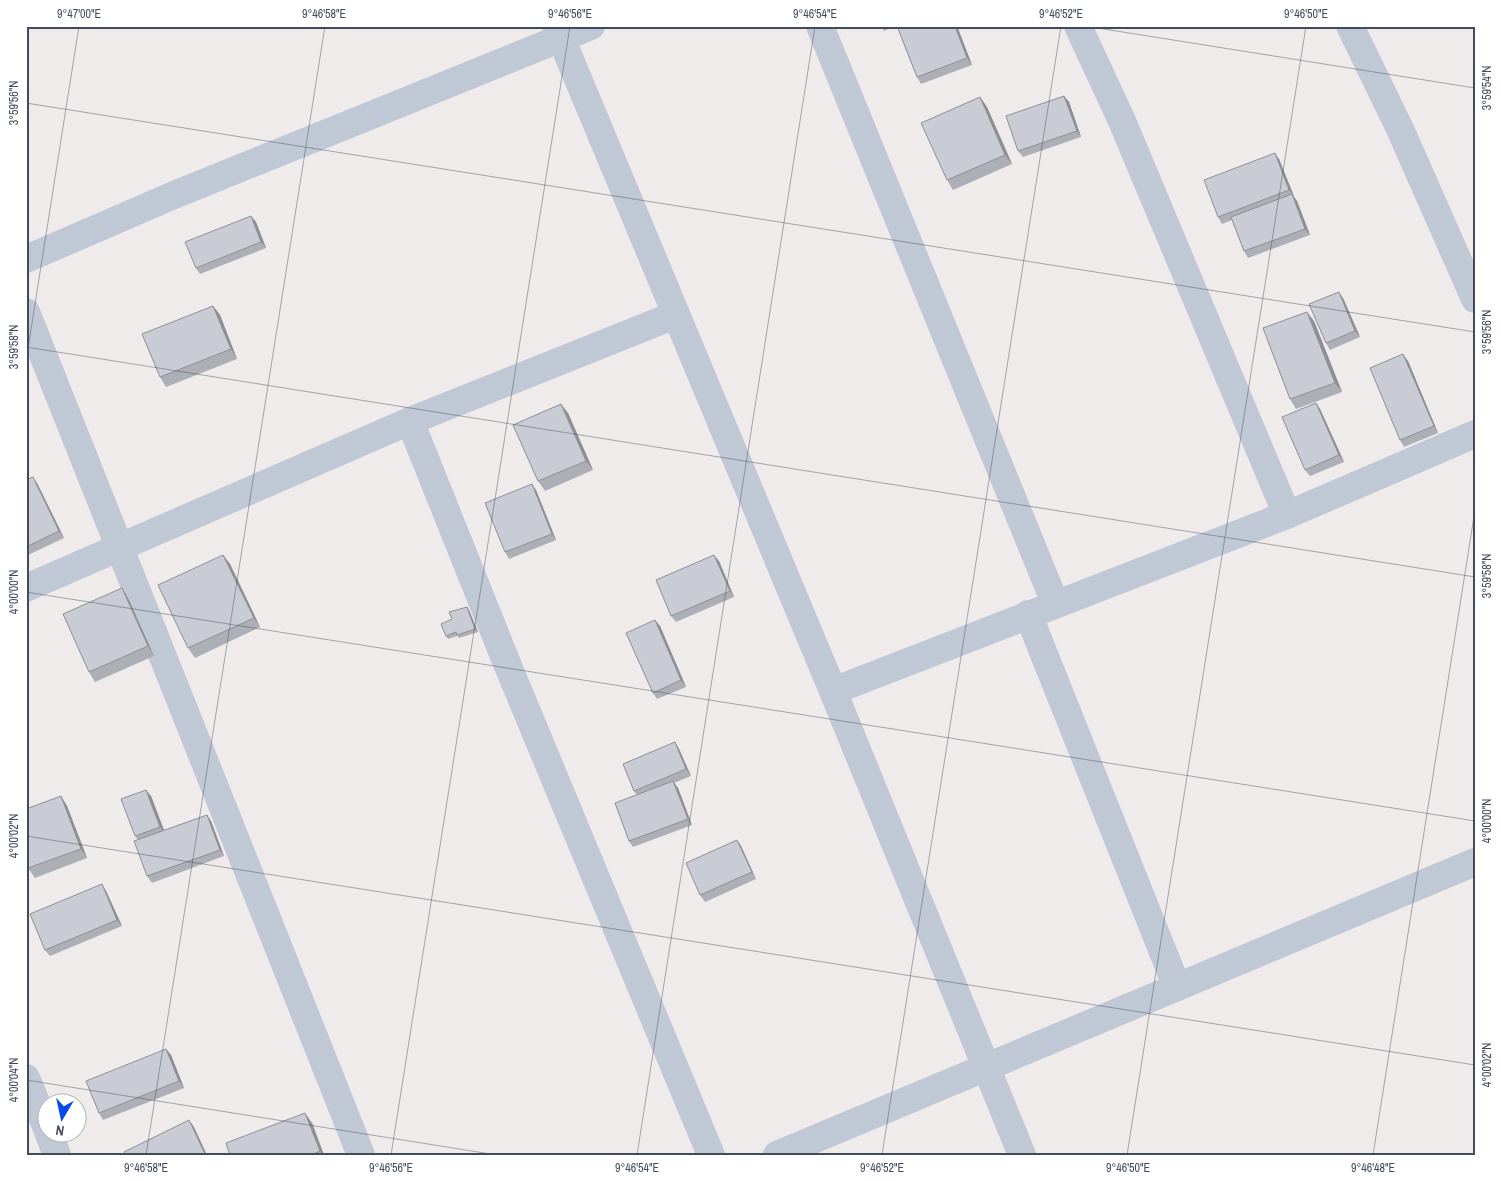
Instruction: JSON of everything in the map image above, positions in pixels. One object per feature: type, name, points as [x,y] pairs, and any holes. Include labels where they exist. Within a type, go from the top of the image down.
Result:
[{"type":"street","points":[[26,259],[558,33],[591,26]]},
{"type":"street","points":[[820,26],[1056,603]]},
{"type":"street","points":[[1078,26],[1122,121],[1287,515]]},
{"type":"street","points":[[1350,26],[1400,129],[1475,299]]},
{"type":"street","points":[[558,33],[833,691],[1022,1155]]},
{"type":"street","points":[[26,312],[361,1155]]},
{"type":"street","points":[[26,588],[410,421],[675,315]]},
{"type":"street","points":[[410,421],[508,666],[711,1155]]},
{"type":"street","points":[[833,691],[1287,515],[1475,434]]},
{"type":"street","points":[[1028,614],[1177,987]]},
{"type":"street","points":[[777,1155],[1475,862]]},
{"type":"street","points":[[26,1078],[38,1117]]},
{"type":"street","points":[[51,1144],[57,1155]]},
{"type":"building","points":[[897,26],[955,26],[967,58],[917,77]]},
{"type":"building","points":[[1064,96],[1077,131],[1018,151],[1006,116]]},
{"type":"building","points":[[980,97],[1005,155],[947,180],[921,123]]},
{"type":"building","points":[[1275,153],[1289,190],[1218,217],[1204,180]]},
{"type":"building","points":[[1292,194],[1305,229],[1244,251],[1231,217]]},
{"type":"building","points":[[251,216],[261,242],[196,268],[185,242]]},
{"type":"building","points":[[1339,292],[1355,331],[1326,343],[1309,304]]},
{"type":"building","points":[[213,306],[231,349],[160,377],[142,334]]},
{"type":"building","points":[[1307,312],[1335,383],[1290,399],[1263,328]]},
{"type":"building","points":[[1403,354],[1434,426],[1400,440],[1370,368]]},
{"type":"building","points":[[1316,403],[1339,455],[1305,470],[1282,417]]},
{"type":"building","points":[[561,404],[586,461],[538,481],[513,425]]},
{"type":"building","points":[[33,477],[59,531],[26,547],[26,480]]},
{"type":"building","points":[[532,484],[552,534],[505,552],[485,503]]},
{"type":"building","points":[[223,555],[254,618],[188,648],[158,585]]},
{"type":"building","points":[[714,555],[730,591],[671,616],[656,580]]},
{"type":"building","points":[[122,588],[148,646],[89,672],[63,614]]},
{"type":"building","points":[[467,607],[475,629],[457,635],[456,632],[446,636],[441,624],[452,619],[449,612]]},
{"type":"building","points":[[655,620],[681,680],[653,693],[626,633]]},
{"type":"building","points":[[675,742],[686,769],[634,791],[623,764]]},
{"type":"building","points":[[673,781],[688,819],[629,841],[615,803]]},
{"type":"building","points":[[146,790],[160,827],[135,836],[121,799]]},
{"type":"building","points":[[61,796],[81,849],[28,868],[26,864],[26,809]]},
{"type":"building","points":[[207,815],[220,850],[147,876],[134,841]]},
{"type":"building","points":[[737,840],[752,872],[700,895],[686,863]]},
{"type":"building","points":[[102,884],[117,920],[45,950],[30,914]]},
{"type":"building","points":[[166,1049],[179,1081],[99,1113],[86,1081]]},
{"type":"building","points":[[305,1113],[320,1151],[311,1155],[230,1155],[226,1143]]},
{"type":"building","points":[[189,1120],[205,1154],[125,1155],[124,1152]]}]
